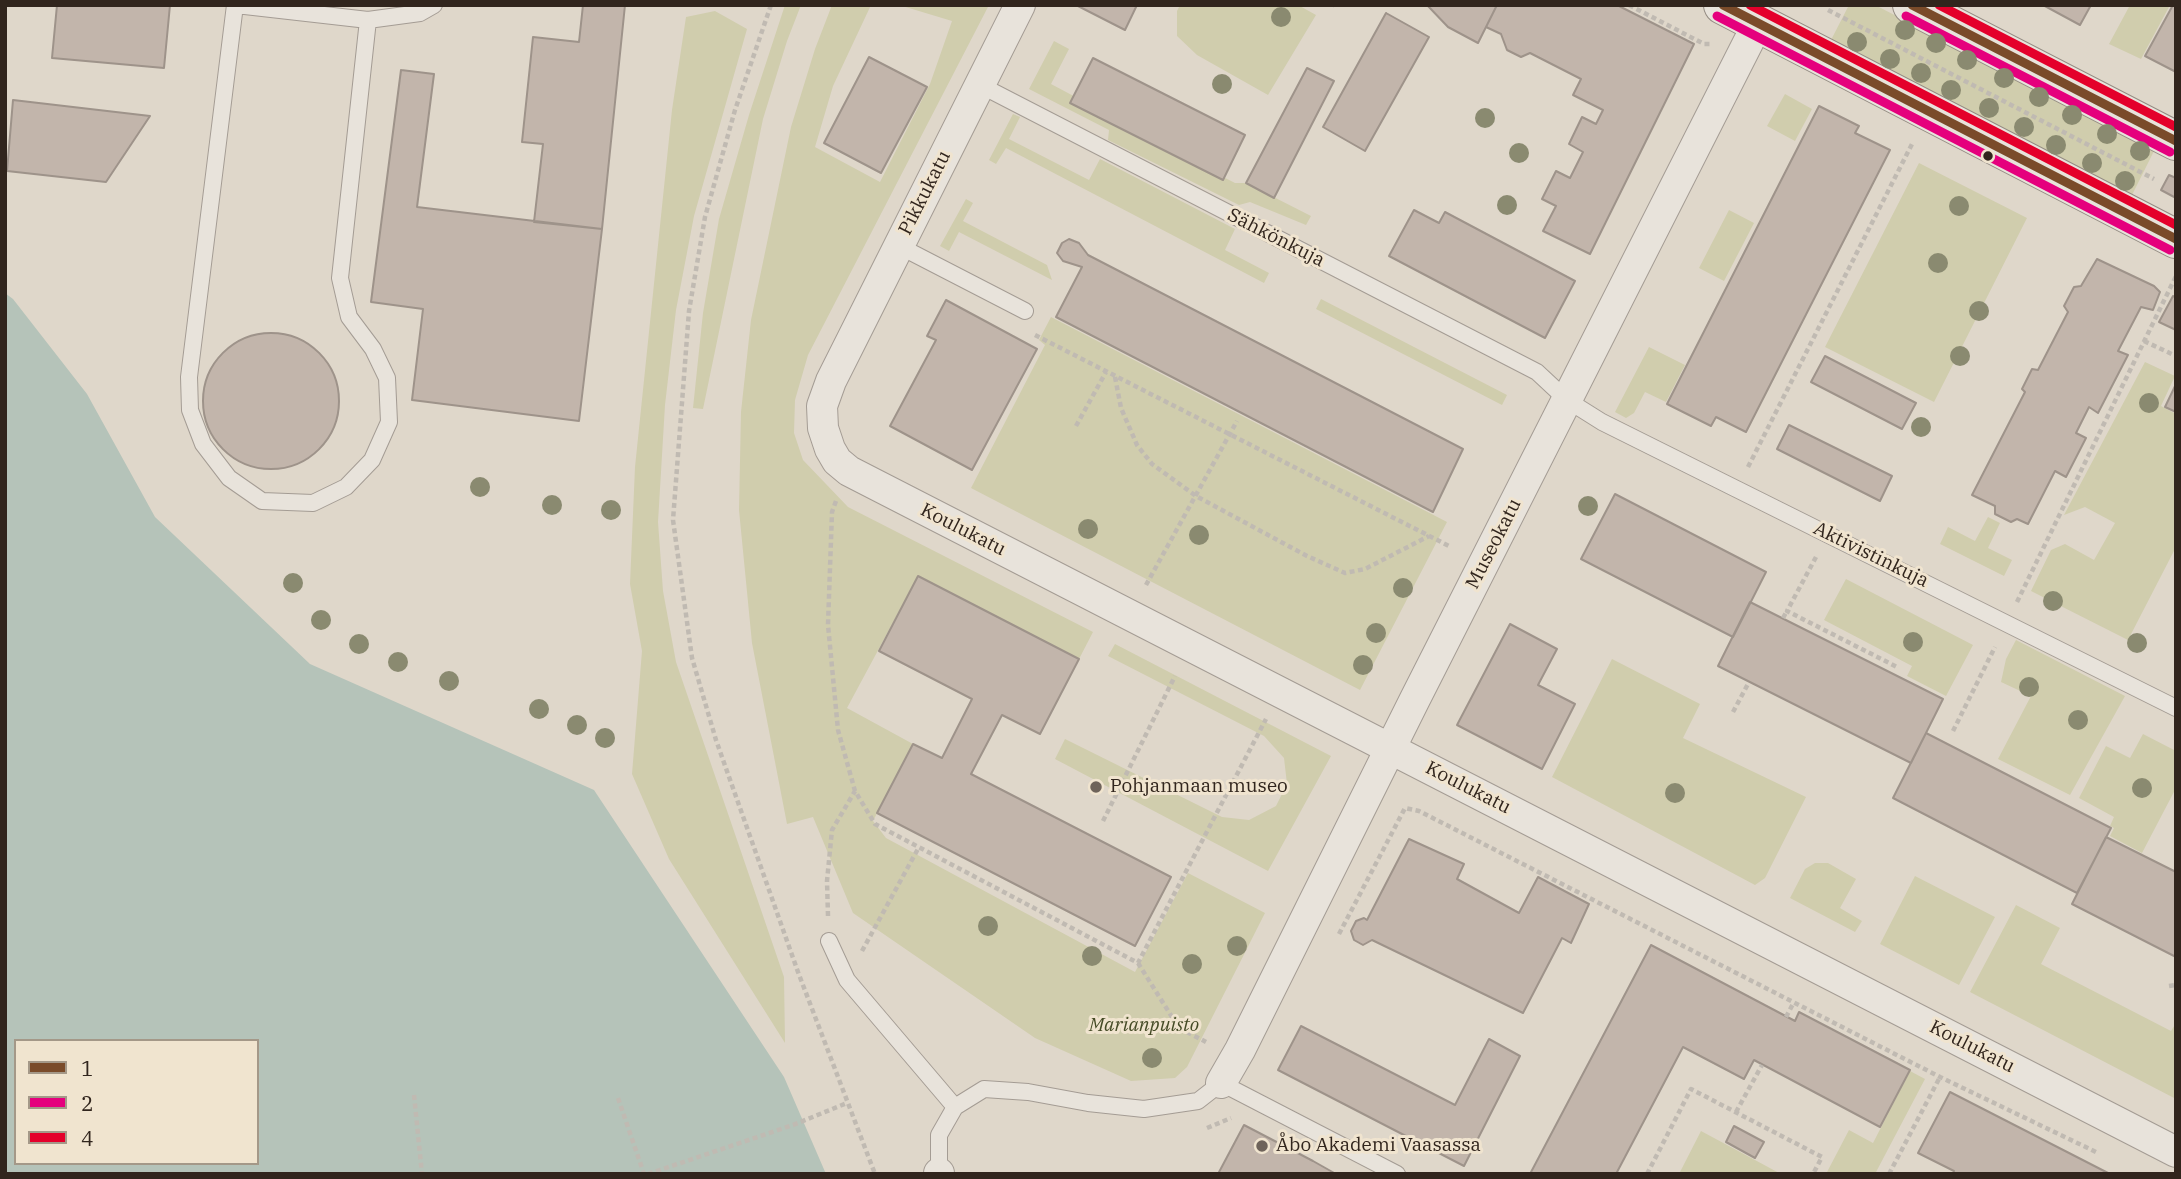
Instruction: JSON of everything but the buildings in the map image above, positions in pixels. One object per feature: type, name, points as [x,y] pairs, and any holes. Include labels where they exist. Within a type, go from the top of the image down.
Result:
[{"type":"main road","points":[[1723,5],[1763,14],[2176,239]]},
{"type":"main road","points":[[1912,5],[2176,141]]},
{"type":"street","name":"Pikkukatu","points":[[831,381],[1020,5]]},
{"type":"street","name":"Museokatu","points":[[1221,1083],[1763,14]]},
{"type":"street","name":"Koulukatu","points":[[831,381],[822,407],[823,428],[836,461],[849,471],[2176,1152]]},
{"type":"lane","points":[[368,20],[340,278],[349,317],[373,349],[387,378],[389,422],[372,460],[346,487],[313,503],[262,501],[229,478],[203,444],[191,410],[189,377],[236,5],[368,20],[420,13],[433,5]]},
{"type":"lane","name":"Sähkönkuja","points":[[980,85],[1537,372],[1567,400]]},
{"type":"lane","points":[[899,246],[1025,311]]},
{"type":"lane","name":"Aktivistinkuja","points":[[1567,400],[1602,422],[2176,708]]},
{"type":"lane","points":[[829,941],[846,980],[955,1107]]},
{"type":"lane","points":[[939,1174],[939,1135],[955,1107],[984,1090],[1028,1092],[1144,1110],[1198,1101],[1221,1083],[1397,1174]]},
{"type":"path","points":[[771,5],[735,110],[705,217],[689,311],[673,520],[692,658],[716,740],[798,972],[876,1174]]},
{"type":"path","points":[[1629,5],[1704,44]]},
{"type":"path","points":[[1828,10],[2154,178]]},
{"type":"path","points":[[1737,489],[1914,141]]},
{"type":"path","points":[[1952,731],[2176,276]]},
{"type":"path","points":[[1025,311],[1030,332],[1449,546]]},
{"type":"path","points":[[2144,341],[2176,356]]},
{"type":"path","points":[[1076,426],[1106,372]]},
{"type":"path","points":[[1115,376],[1121,408],[1137,445],[1152,464],[1196,496],[1247,526],[1345,573],[1365,569],[1429,536]]},
{"type":"path","points":[[1144,589],[1237,421]]},
{"type":"path","points":[[849,471],[832,512],[828,625],[838,730],[855,791],[874,824],[1138,962],[1172,1017],[1185,1031],[1206,1042]]},
{"type":"path","points":[[1783,618],[1829,534]]},
{"type":"path","points":[[1787,611],[1899,668]]},
{"type":"path","points":[[1103,821],[1179,669]]},
{"type":"path","points":[[1733,712],[1749,682]]},
{"type":"path","points":[[1138,962],[1268,715]]},
{"type":"path","points":[[829,941],[827,881],[832,830],[855,791]]},
{"type":"path","points":[[1405,808],[1419,811],[1940,1077],[2104,1156]]},
{"type":"path","points":[[846,980],[919,847]]},
{"type":"path","points":[[2169,986],[2176,985]]},
{"type":"path","points":[[1786,1017],[1794,1002]]},
{"type":"path","points":[[1736,1112],[1762,1065]]},
{"type":"path","points":[[1889,1174],[1940,1077]]},
{"type":"path","points":[[1647,1174],[1691,1089],[1822,1157],[1813,1174]]},
{"type":"path","points":[[414,1095],[422,1174]]},
{"type":"path","points":[[618,1098],[646,1174],[793,1125],[848,1102]]},
{"type":"green space","points":[[785,5],[801,5],[763,119],[703,409],[693,408],[703,313],[719,219]]},
{"type":"green space","name":"Marianpuisto","points":[[832,5],[871,5],[833,86],[815,147],[880,182],[930,84],[952,21],[899,5],[989,5],[808,355],[795,400],[794,433],[803,460],[848,507],[1093,632],[1079,659],[918,576],[847,708],[913,744],[873,821],[886,838],[1135,972],[1188,873],[1265,913],[1187,1067],[1175,1078],[1131,1081],[1035,1038],[853,913],[813,817],[787,824],[752,643],[739,510],[741,412],[751,320],[791,127]]},
{"type":"green space","points":[[1180,5],[1298,5],[1316,15],[1268,95],[1197,55],[1177,36],[1177,11]]},
{"type":"green space","points":[[1849,5],[1875,5],[2155,149],[2132,195],[1831,40]]},
{"type":"green space","points":[[2130,5],[2170,5],[2141,59],[2109,44]]},
{"type":"green space","points":[[715,11],[747,29],[694,216],[676,310],[665,405],[658,522],[663,591],[676,662],[784,977],[785,1043],[669,859],[632,774],[642,651],[630,584],[635,467],[672,110],[686,17]]},
{"type":"green space","points":[[1054,41],[1069,49],[1051,84],[1083,101],[1088,108],[1235,183],[1246,183],[1311,216],[1306,225],[1250,202],[1239,205],[1108,140],[1109,130],[1029,89]]},
{"type":"green space","points":[[1785,94],[1812,109],[1795,141],[1767,126]]},
{"type":"green space","points":[[1013,114],[1020,117],[1009,139],[1089,180],[1100,159],[1235,229],[1225,250],[1269,273],[1264,283],[1006,148],[996,164],[989,160]]},
{"type":"green space","points":[[1919,163],[2027,218],[1934,402],[1825,347]]},
{"type":"green space","points":[[966,199],[973,203],[963,221],[1047,265],[1052,280],[959,232],[949,251],[940,246]]},
{"type":"green space","points":[[1729,210],[1754,223],[1724,281],[1699,268]]},
{"type":"green space","points":[[1321,299],[1507,395],[1502,405],[1316,309]]},
{"type":"green space","points":[[1051,317],[1447,522],[1360,690],[971,488],[1045,345],[1039,340]]},
{"type":"green space","points":[[1649,347],[1685,365],[1666,402],[1645,392],[1634,413],[1626,418],[1615,412]]},
{"type":"green space","points":[[2145,362],[2175,376],[2161,406],[2176,414],[2176,547],[2128,640],[2031,591],[2051,550],[2065,544],[2094,560],[2115,523],[2085,507],[2064,515]]},
{"type":"green space","points":[[1988,517],[2000,523],[1988,548],[2012,560],[2004,576],[1940,544],[1948,527],[1975,541]]},
{"type":"green space","points":[[1846,579],[1973,645],[1946,696],[1907,676],[1912,666],[1824,620]]},
{"type":"green space","points":[[2016,640],[2125,696],[2070,795],[1998,759],[2031,696],[2001,682],[2006,659]]},
{"type":"green space","points":[[1115,644],[1331,756],[1268,871],[1055,759],[1065,739],[1222,817],[1249,820],[1276,806],[1287,784],[1284,758],[1264,736],[1108,656]]},
{"type":"green space","points":[[1612,659],[1700,704],[1683,738],[1806,797],[1765,878],[1755,885],[1552,777]]},
{"type":"green space","points":[[2143,734],[2176,751],[2176,788],[2142,853],[2110,836],[2114,828],[2110,826],[2114,817],[2079,798],[2106,746],[2130,758]]},
{"type":"green space","points":[[1815,863],[1828,863],[1856,879],[1840,908],[1862,921],[1855,932],[1790,898],[1805,869]]},
{"type":"green space","points":[[1915,876],[1995,917],[1959,985],[1880,944]]},
{"type":"green space","points":[[2016,905],[2060,928],[2041,964],[2171,1031],[2176,1023],[2176,1099],[1970,992]]},
{"type":"green space","points":[[1910,1071],[1925,1079],[1875,1174],[1826,1174],[1849,1130],[1873,1143]]},
{"type":"green space","points":[[1701,1131],[1781,1174],[1679,1174]]},
{"type":"shaded area","points":[[5,293],[13,299],[87,394],[155,517],[310,664],[594,790],[784,1077],[826,1174],[5,1174]]},
{"type":"transit line","name":"1","points":[[1723,5],[2176,239]]},
{"type":"transit line","name":"4","points":[[1750,5],[2176,225]]},
{"type":"transit line","name":"1","points":[[1912,5],[2176,141]]},
{"type":"transit line","name":"4","points":[[1939,5],[2176,127]]},
{"type":"transit line","name":"2","points":[[1717,16],[2170,250]]},
{"type":"transit line","name":"2","points":[[1906,16],[2170,152]]},
{"type":"place","name":"Pohjanmaan museo","points":[[1096,787]]},
{"type":"place","name":"Åbo Akademi Vaasassa","points":[[1262,1146]]}]
